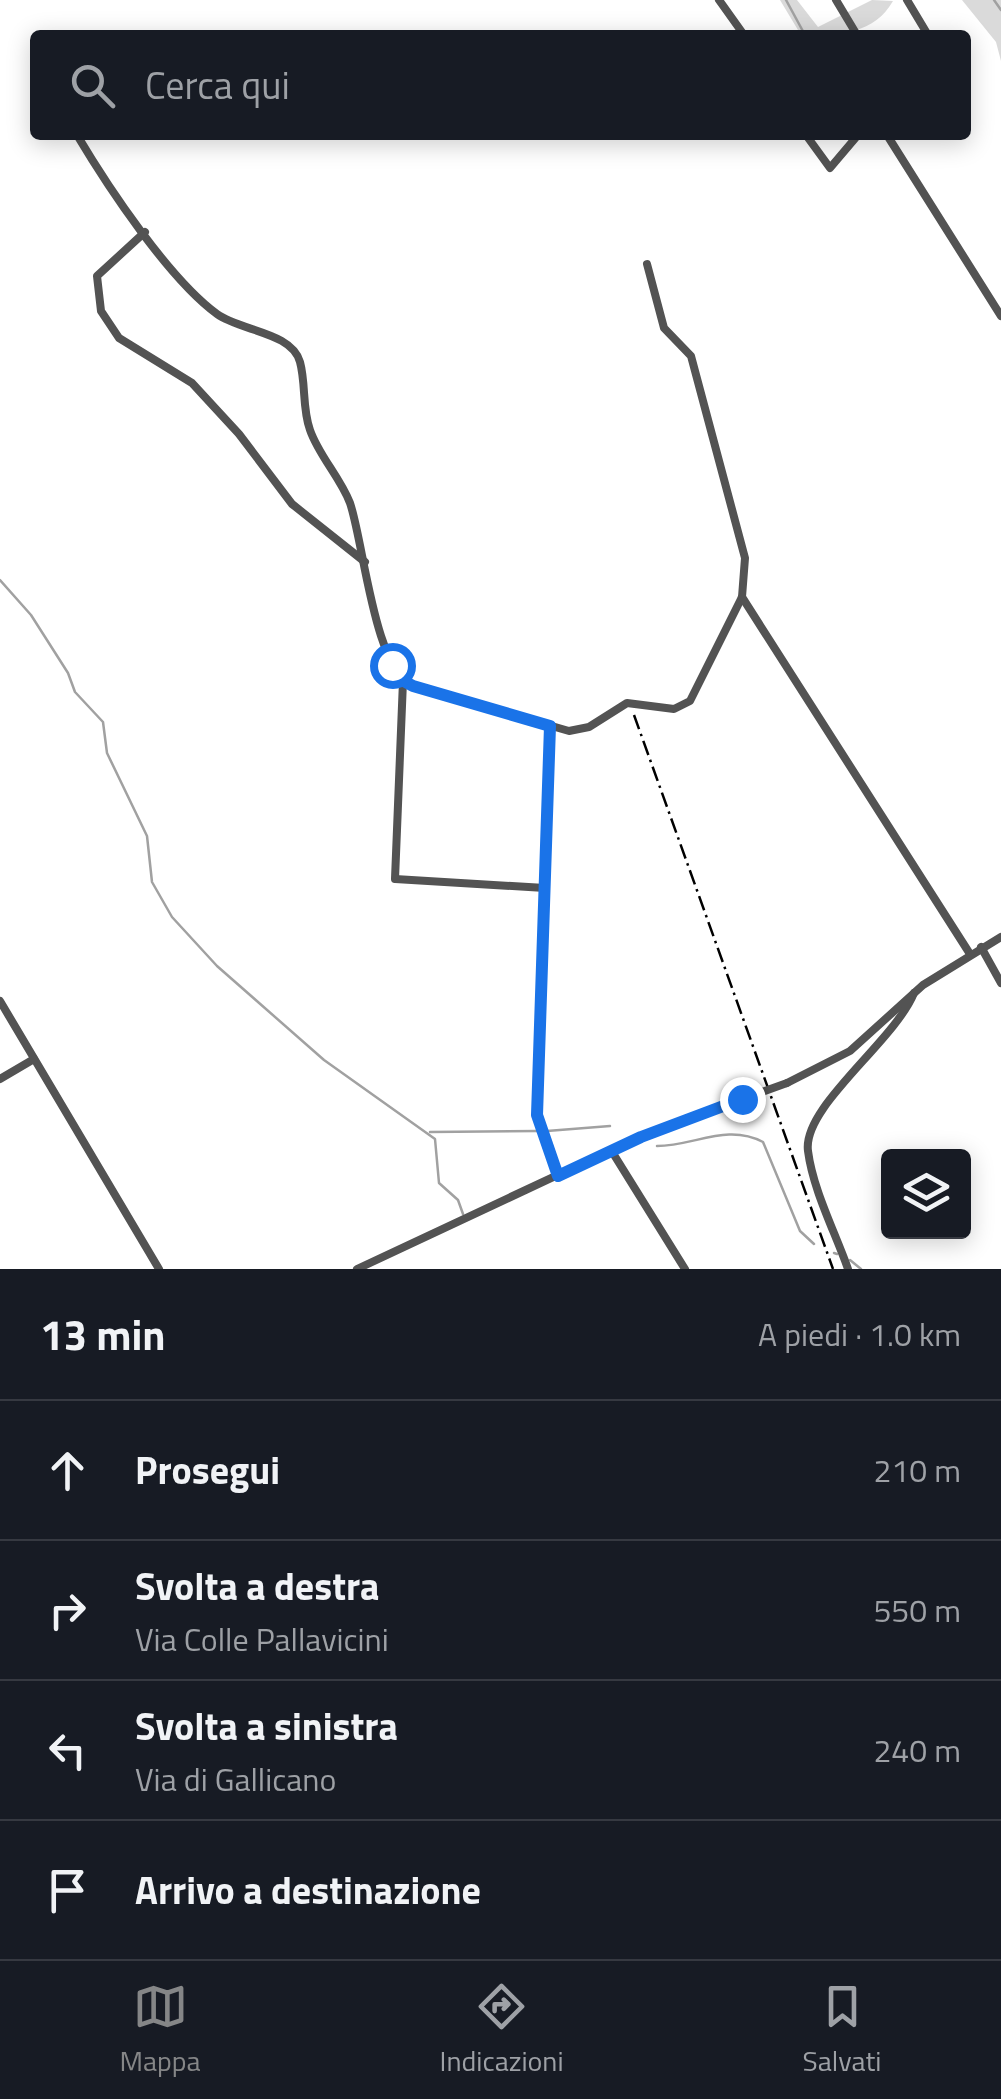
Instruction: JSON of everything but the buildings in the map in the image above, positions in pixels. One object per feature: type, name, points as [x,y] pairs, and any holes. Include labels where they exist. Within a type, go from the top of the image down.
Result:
[{"type":"street","points":[[719,0],[740,30]]},
{"type":"street","points":[[836,0],[853,30]]},
{"type":"street","points":[[907,0],[925,30]]},
{"type":"street","points":[[80,140],[145,232],[212,310],[295,352],[308,426],[348,497],[386,648],[402,681],[395,879],[545,888]]},
{"type":"street","points":[[809,140],[828,168],[834,167],[854,140]]},
{"type":"street","points":[[890,140],[1001,316]]},
{"type":"street","points":[[145,232],[98,276],[106,322],[134,351],[190,381],[236,430],[292,504],[365,562]]},
{"type":"street","points":[[402,681],[550,726],[583,730],[627,703],[669,710],[686,704],[698,691],[742,597],[745,558],[691,356],[664,328],[647,264]]},
{"type":"street","points":[[742,597],[970,954]]},
{"type":"street","points":[[550,726],[537,1115],[558,1176]]},
{"type":"street","points":[[357,1269],[611,1150],[787,1082],[850,1051],[914,993],[1001,937]]},
{"type":"street","points":[[982,947],[1001,983]]},
{"type":"street","points":[[848,1269],[812,1168],[808,1134],[819,1112],[902,1020],[914,993]]},
{"type":"street","points":[[0,1001],[159,1269]]},
{"type":"street","points":[[0,1079],[34,1059]]},
{"type":"street","points":[[611,1150],[685,1269]]},
{"type":"shaded area","points":[[780,0],[797,0],[818,27],[872,0],[893,1],[875,21],[856,30],[798,30]]},
{"type":"shaded area","points":[[962,0],[1001,0],[1001,61],[996,42]]},
{"type":"waterway","points":[[786,0],[802,30]]},
{"type":"waterway","points":[[994,0],[1001,10]]},
{"type":"waterway","points":[[0,580],[31,615],[68,673],[75,692],[103,722],[107,753],[147,836],[152,882],[172,917],[217,966],[324,1060],[435,1139],[439,1183],[458,1200],[463,1214]]},
{"type":"waterway","points":[[547,1131],[610,1126]]},
{"type":"waterway","points":[[430,1132],[538,1131]]},
{"type":"waterway","points":[[657,1146],[723,1135],[763,1142],[800,1231],[814,1244]]},
{"type":"waterway","points":[[850,1260],[861,1269]]},
{"type":"railway","points":[[634,715],[833,1269]]},
{"type":"route","points":[[392,665],[400,679],[413,686],[550,726],[537,1115],[558,1176],[641,1137],[742,1099]]}]
